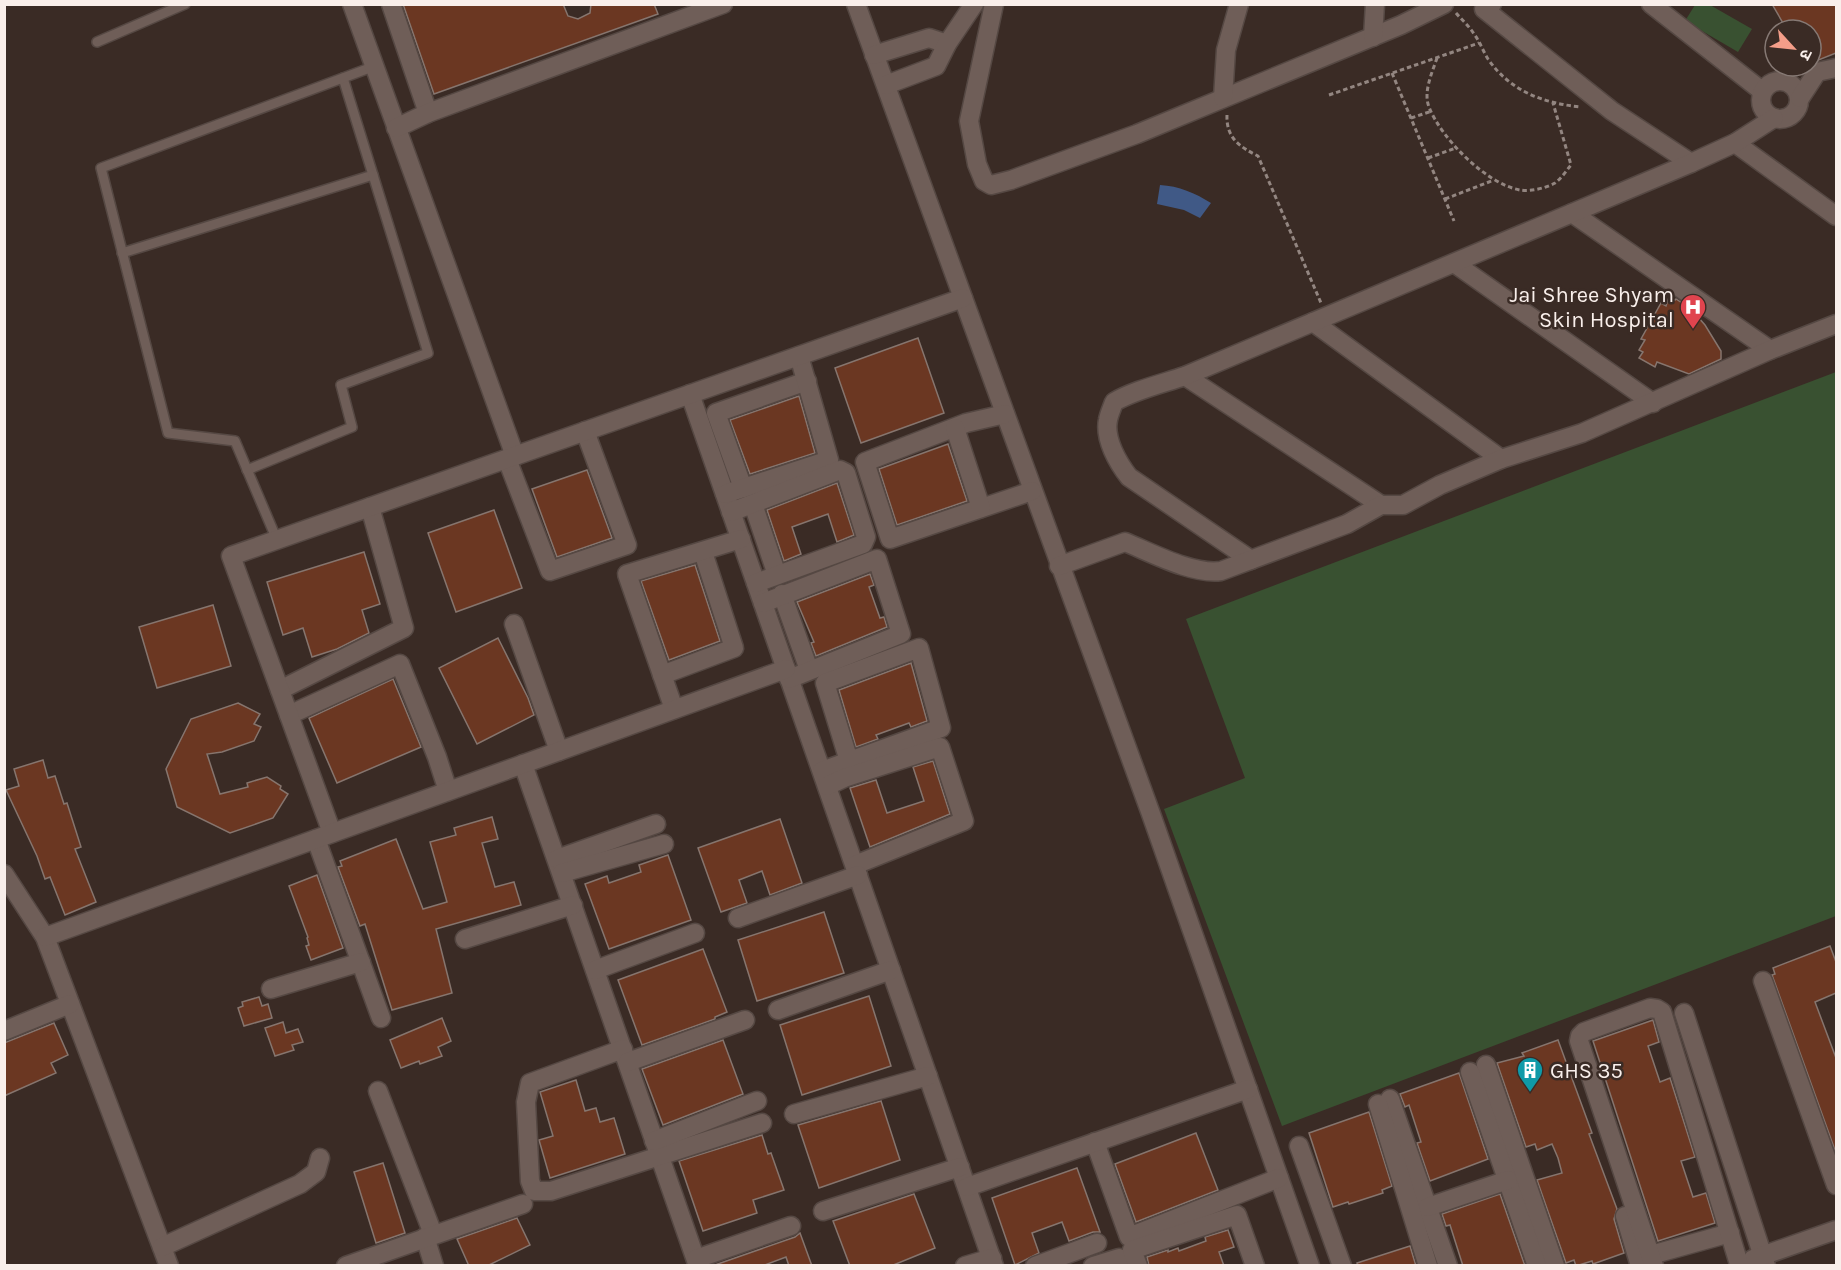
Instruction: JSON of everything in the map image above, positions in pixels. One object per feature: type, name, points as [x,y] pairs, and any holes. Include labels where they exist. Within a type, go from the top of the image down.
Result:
[{"type":"street","points":[[352,4],[550,571],[627,545],[585,431]]},
{"type":"street","points":[[391,4],[428,114]]},
{"type":"street","points":[[396,128],[723,4]]},
{"type":"street","points":[[856,4],[1151,814],[1310,1266]]},
{"type":"street","points":[[886,84],[936,66],[947,44],[974,4]]},
{"type":"street","points":[[994,4],[969,121],[977,164],[984,180],[991,185],[1011,180],[1137,134],[1373,37],[1471,6],[1612,111],[1691,164]]},
{"type":"street","points":[[1228,96],[1226,50],[1239,4]]},
{"type":"street","points":[[1373,37],[1375,4]]},
{"type":"street","points":[[1651,4],[1762,91]]},
{"type":"street","points":[[874,55],[929,38],[947,44]]},
{"type":"street","points":[[1251,560],[1129,477],[1116,460],[1107,423],[1114,402],[1129,393],[1185,376],[1691,164],[1735,143],[1774,118],[1786,118],[1792,115],[1817,72],[1836,68]]},
{"type":"street","points":[[1774,118],[1763,110],[1761,104],[1762,91],[1772,82],[1784,81],[1795,87],[1800,98]]},
{"type":"street","points":[[1735,143],[1836,216]]},
{"type":"street","points":[[1572,213],[1770,350]]},
{"type":"street","points":[[1454,263],[1653,403]]},
{"type":"street","points":[[381,1018],[360,962],[289,714],[231,556],[963,298]]},
{"type":"street","points":[[1320,319],[1501,459]]},
{"type":"street","points":[[1059,566],[1125,542],[1179,564],[1210,573],[1347,524],[1381,505],[1403,505],[1440,485],[1501,459],[1582,433],[1770,350],[1836,324]]},
{"type":"street","points":[[725,494],[829,460],[799,356]]},
{"type":"street","points":[[1185,376],[1381,505]]},
{"type":"street","points":[[743,488],[716,413],[807,381]]},
{"type":"street","points":[[690,394],[993,1262],[966,1266]]},
{"type":"street","points":[[1005,414],[955,428],[865,462],[890,539],[1032,491]]},
{"type":"street","points":[[955,428],[981,508]]},
{"type":"street","points":[[731,512],[840,470],[846,473],[866,537],[863,544],[756,583]]},
{"type":"street","points":[[753,504],[777,575]]},
{"type":"street","points":[[280,690],[404,628],[370,507]]},
{"type":"street","points":[[674,709],[627,574],[741,539]]},
{"type":"street","points":[[662,675],[734,648],[703,552]]},
{"type":"street","points":[[45,937],[674,709],[788,674],[809,670],[901,634],[877,559],[763,603]]},
{"type":"street","points":[[782,594],[809,670]]},
{"type":"street","points":[[514,624],[559,751]]},
{"type":"street","points":[[824,778],[849,761],[941,728],[919,648],[825,683],[849,761]]},
{"type":"street","points":[[289,714],[400,664],[448,791]]},
{"type":"street","points":[[738,918],[856,870],[964,821],[940,747],[844,778],[824,778]]},
{"type":"street","points":[[524,764],[697,1262],[791,1226]]},
{"type":"street","points":[[559,866],[656,824]]},
{"type":"street","points":[[559,866],[664,844]]},
{"type":"street","points":[[8,885],[45,937],[169,1266]]},
{"type":"street","points":[[465,939],[573,905]]},
{"type":"street","points":[[595,970],[695,933]]},
{"type":"street","points":[[271,989],[360,962]]},
{"type":"street","points":[[778,1010],[891,970]]},
{"type":"street","points":[[1763,981],[1836,1185]]},
{"type":"street","points":[[4,1031],[70,1004]]},
{"type":"street","points":[[1642,1263],[1579,1041],[1584,1032],[1650,1008],[1662,1012],[1730,1233],[1737,1265],[1764,1260],[1836,1230]]},
{"type":"street","points":[[1684,1013],[1764,1260]]},
{"type":"street","points":[[745,1020],[530,1083],[526,1102],[530,1181],[534,1191],[551,1191],[656,1149],[757,1101]]},
{"type":"street","points":[[1570,1041],[1642,1263]]},
{"type":"street","points":[[1537,1266],[1508,1180],[1478,1068],[1555,1266]]},
{"type":"street","points":[[794,1114],[928,1076]]},
{"type":"street","points":[[967,1187],[1248,1089]]},
{"type":"street","points":[[378,1091],[429,1236],[434,1266]]},
{"type":"street","points":[[1428,1266],[1384,1101],[1428,1207],[1448,1266]]},
{"type":"street","points":[[656,1149],[762,1123]]},
{"type":"street","points":[[1095,1142],[1130,1237],[1279,1178]]},
{"type":"street","points":[[1299,1146],[1342,1266]]},
{"type":"street","points":[[162,1247],[300,1184],[316,1172],[321,1158]]},
{"type":"street","points":[[823,1211],[960,1167]]},
{"type":"street","points":[[1428,1207],[1508,1180]]},
{"type":"street","points":[[345,1266],[523,1204]]},
{"type":"street","points":[[1138,1266],[1132,1250],[1237,1215],[1255,1266]]},
{"type":"street","points":[[1642,1263],[1730,1233]]},
{"type":"street","points":[[1035,1266],[1097,1243]]},
{"type":"street","points":[[1093,1266],[1119,1258],[1122,1266]]},
{"type":"lane","points":[[97,42],[185,4]]},
{"type":"lane","points":[[277,540],[235,441],[168,433],[101,168],[375,66]]},
{"type":"lane","points":[[247,470],[352,427],[341,386],[428,353],[343,78]]},
{"type":"lane","points":[[123,253],[373,175]]},
{"type":"path","points":[[1471,6],[1473,32],[1489,60],[1508,81],[1528,95],[1553,103],[1583,108]]},
{"type":"path","points":[[1329,95],[1479,43]]},
{"type":"path","points":[[1437,58],[1428,88],[1429,106],[1432,111],[1456,148],[1480,170],[1494,180],[1521,191],[1540,189],[1557,182],[1571,165],[1553,103]]},
{"type":"path","points":[[1392,73],[1454,221]]},
{"type":"path","points":[[1228,96],[1227,123],[1230,134],[1237,145],[1258,156],[1320,319]]},
{"type":"path","points":[[1411,118],[1432,111]]},
{"type":"path","points":[[1428,158],[1456,148]]},
{"type":"path","points":[[1444,199],[1494,180]]},
{"type":"green space","points":[[1695,5],[1710,5],[1752,29],[1738,52],[1685,21]]},
{"type":"green space","points":[[1836,372],[1836,916],[1282,1126],[1164,809],[1245,778],[1186,619]]},
{"type":"water","points":[[1160,185],[1187,191],[1211,203],[1200,218],[1184,210],[1157,204]]},
{"type":"building","points":[[403,4],[563,4],[568,16],[578,19],[590,13],[591,4],[654,4],[658,14],[434,94]]},
{"type":"building","points":[[1772,4],[1836,4],[1836,53],[1823,58],[1823,18],[1780,18]]},
{"type":"building","points":[[1669,297],[1691,309],[1705,325],[1721,351],[1721,359],[1689,374],[1657,362],[1655,367],[1639,358],[1643,352],[1639,350],[1645,340],[1641,339],[1661,303],[1666,306]]},
{"type":"building","points":[[918,338],[944,413],[861,443],[835,368]]},
{"type":"building","points":[[799,396],[815,453],[750,474],[730,420]]},
{"type":"building","points":[[948,444],[967,501],[897,525],[879,469]]},
{"type":"building","points":[[587,470],[612,538],[557,557],[532,489]]},
{"type":"building","points":[[837,483],[854,535],[837,542],[828,514],[792,527],[801,554],[784,561],[767,510]]},
{"type":"building","points":[[494,510],[522,588],[456,612],[428,533]]},
{"type":"building","points":[[364,552],[380,604],[362,610],[369,633],[337,649],[312,657],[303,628],[283,635],[267,582]]},
{"type":"building","points":[[695,565],[720,641],[669,660],[641,581]]},
{"type":"building","points":[[870,574],[874,585],[869,587],[880,618],[884,617],[887,627],[816,656],[811,643],[814,642],[797,602]]},
{"type":"building","points":[[213,605],[231,666],[157,688],[139,627]]},
{"type":"building","points":[[498,638],[534,715],[477,744],[439,668]]},
{"type":"building","points":[[911,663],[927,721],[911,727],[909,723],[876,735],[878,739],[856,747],[839,690]]},
{"type":"building","points":[[393,679],[421,747],[337,783],[309,718]]},
{"type":"building","points":[[238,703],[260,714],[254,724],[261,727],[254,741],[222,752],[207,754],[220,794],[248,787],[247,783],[267,777],[281,786],[280,789],[288,794],[273,818],[230,833],[177,807],[166,769],[191,719]]},
{"type":"building","points":[[43,760],[48,778],[55,776],[64,804],[67,803],[81,847],[75,849],[96,902],[65,915],[50,877],[45,879],[37,856],[6,790],[19,786],[14,769]]},
{"type":"building","points":[[933,761],[950,814],[870,847],[850,788],[876,780],[887,813],[924,801],[913,767]]},
{"type":"building","points":[[492,817],[498,839],[482,843],[495,887],[514,882],[521,905],[436,929],[452,993],[392,1010],[365,924],[360,926],[338,867],[342,866],[340,861],[396,839],[423,909],[447,902],[430,842],[456,835],[454,828]]},
{"type":"building","points":[[780,819],[802,883],[770,895],[762,871],[739,880],[747,903],[721,912],[698,848]]},
{"type":"building","points":[[668,855],[691,920],[609,949],[585,884],[607,876],[609,883],[641,872],[639,865]]},
{"type":"building","points":[[317,875],[343,948],[311,960],[306,946],[309,945],[308,937],[289,886]]},
{"type":"building","points":[[824,912],[844,973],[757,1001],[738,940]]},
{"type":"building","points":[[1830,946],[1836,962],[1836,993],[1815,1002],[1836,1058],[1836,1153],[1772,975],[1775,974],[1773,968]]},
{"type":"building","points":[[703,949],[727,1012],[715,1019],[642,1045],[618,980]]},
{"type":"building","points":[[869,996],[891,1066],[802,1095],[780,1025]]},
{"type":"building","points":[[259,997],[262,1006],[268,1004],[272,1018],[244,1026],[238,1008],[243,1006],[242,1002]]},
{"type":"building","points":[[442,1018],[451,1041],[438,1047],[442,1056],[401,1068],[390,1040]]},
{"type":"building","points":[[1653,1020],[1659,1042],[1648,1046],[1660,1082],[1670,1078],[1695,1157],[1681,1161],[1693,1197],[1706,1193],[1715,1223],[1658,1241],[1593,1041]]},
{"type":"building","points":[[283,1022],[286,1033],[298,1029],[303,1042],[292,1045],[294,1050],[275,1056],[265,1028]]},
{"type":"building","points":[[54,1023],[68,1055],[51,1063],[56,1073],[4,1096],[4,1043]]},
{"type":"building","points":[[723,1040],[743,1094],[663,1125],[642,1069]]},
{"type":"building","points":[[1558,1040],[1617,1209],[1614,1219],[1624,1253],[1593,1264],[1592,1261],[1576,1266],[1574,1260],[1566,1263],[1537,1180],[1562,1173],[1558,1158],[1552,1144],[1537,1150],[1535,1144],[1526,1147],[1497,1063],[1524,1056],[1522,1053]]},
{"type":"building","points":[[1459,1073],[1488,1159],[1430,1181],[1417,1143],[1421,1142],[1409,1105],[1405,1107],[1400,1094]]},
{"type":"building","points":[[576,1080],[585,1111],[596,1108],[600,1122],[614,1118],[625,1154],[550,1178],[539,1140],[553,1136],[540,1092]]},
{"type":"building","points":[[881,1101],[900,1160],[819,1188],[798,1125]]},
{"type":"building","points":[[1369,1112],[1392,1186],[1382,1190],[1383,1193],[1333,1207],[1309,1133]]},
{"type":"building","points":[[1196,1133],[1218,1190],[1136,1222],[1115,1164]]},
{"type":"building","points":[[762,1135],[784,1190],[753,1200],[757,1213],[703,1231],[679,1161]]},
{"type":"building","points":[[383,1163],[405,1233],[376,1243],[354,1172]]},
{"type":"building","points":[[1077,1168],[1100,1232],[1093,1232],[1069,1241],[1062,1222],[1032,1233],[1039,1253],[1015,1265],[992,1198]]},
{"type":"building","points":[[914,1194],[935,1248],[891,1266],[850,1266],[833,1221]]},
{"type":"building","points":[[1500,1194],[1525,1266],[1463,1266],[1450,1225],[1446,1226],[1442,1214]]},
{"type":"building","points":[[517,1218],[530,1245],[487,1266],[469,1266],[457,1239]]},
{"type":"building","points":[[1228,1230],[1234,1247],[1219,1252],[1224,1266],[1149,1266],[1147,1257],[1178,1248],[1179,1251],[1206,1241],[1205,1237]]},
{"type":"building","points":[[800,1233],[812,1266],[789,1266],[786,1257],[762,1266],[712,1266],[795,1237]]},
{"type":"building","points":[[1410,1246],[1416,1266],[1358,1266],[1357,1263]]},
{"type":"place","name":"Jai Shree Shyam Skin Hospital","points":[[1693,330]]},
{"type":"place","name":"GHS 35","points":[[1530,1093]]}]
